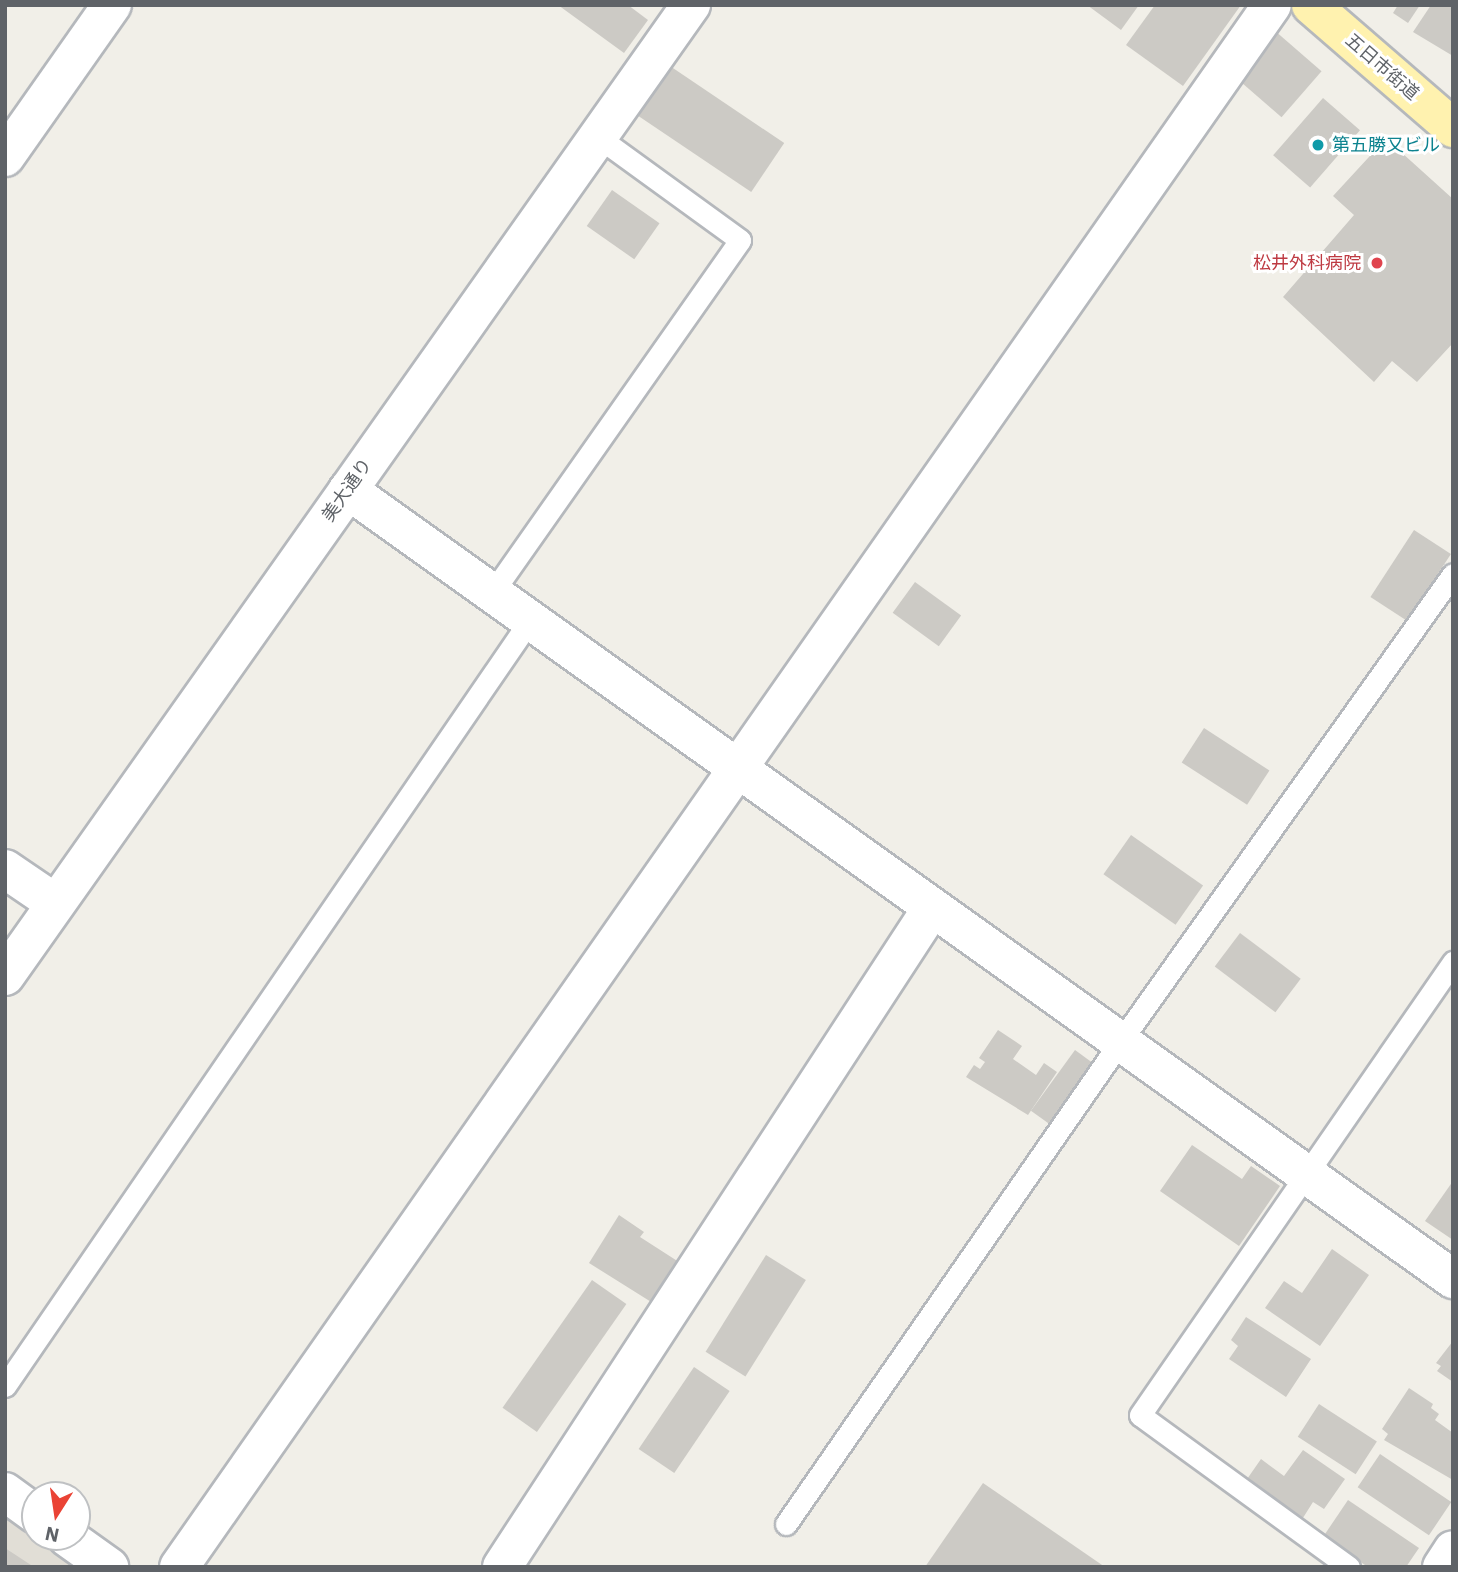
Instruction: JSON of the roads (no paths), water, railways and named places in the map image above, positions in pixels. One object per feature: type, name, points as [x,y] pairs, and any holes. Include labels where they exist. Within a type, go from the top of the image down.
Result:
[{"type":"main road","name":"五日市街道","points":[[1311,5],[1448,113]]},
{"type":"street","points":[[5,157],[112,5]]},
{"type":"street","name":"美大通り","points":[[5,976],[691,5]]},
{"type":"street","points":[[179,1567],[1272,5]]},
{"type":"street","points":[[348,490],[1453,1279]]},
{"type":"street","points":[[5,869],[55,903]]},
{"type":"street","points":[[502,1567],[932,908]]},
{"type":"street","points":[[5,1492],[21,1504]]},
{"type":"street","points":[[1442,1567],[1453,1550]]},
{"type":"street","points":[[86,1551],[108,1567]]},
{"type":"lane","points":[[492,593],[740,240],[598,136]]},
{"type":"lane","points":[[786,1524],[1120,1042],[1453,575]]},
{"type":"lane","points":[[5,1386],[530,620]]},
{"type":"lane","points":[[1349,1567],[1140,1415],[1453,962]]},
{"type":"place","name":"第五勝又ビル","points":[[1318,145]]},
{"type":"place","name":"松井外科病院","points":[[1377,263]]}]
